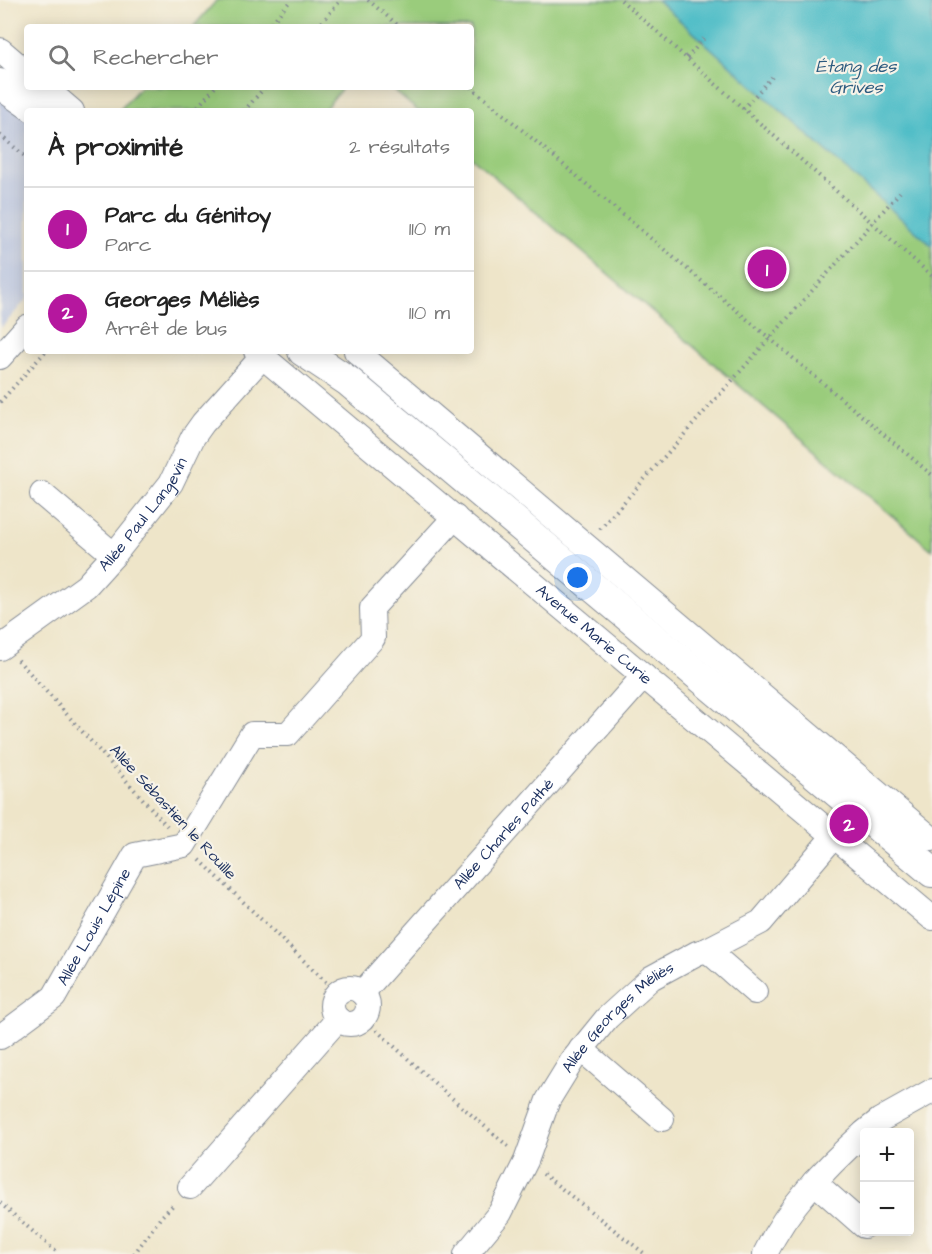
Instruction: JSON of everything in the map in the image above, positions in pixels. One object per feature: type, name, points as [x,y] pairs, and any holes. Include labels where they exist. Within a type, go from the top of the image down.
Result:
[{"type":"main road","points":[[0,84],[35,108]]},
{"type":"main road","points":[[0,90],[24,117]]},
{"type":"main road","points":[[308,354],[348,381],[932,872]]},
{"type":"main road","points":[[323,354],[348,381]]},
{"type":"street","points":[[0,50],[24,70]]},
{"type":"street","points":[[48,90],[68,108]]},
{"type":"street","points":[[0,357],[24,330]]},
{"type":"street","name":"Avenue Marie Curie","points":[[259,354],[932,918]]},
{"type":"street","name":"Allée Paul Langevin","points":[[2,645],[86,586],[114,555],[171,483],[202,423],[259,354]]},
{"type":"street","points":[[360,354],[932,839]]},
{"type":"street","points":[[42,494],[114,555]]},
{"type":"street","points":[[184,845],[252,734],[288,734],[373,638],[372,608],[455,517]]},
{"type":"street","name":"Allée Charles Pathé","points":[[362,993],[644,676]]},
{"type":"street","name":"Allée Georges Méliès","points":[[466,1254],[500,1213],[526,1161],[548,1100],[572,1061],[607,1018],[651,978],[761,922],[834,836]]},
{"type":"street","name":"Allée Louis Lépine","points":[[0,1037],[54,998],[135,855],[184,845]]},
{"type":"street","points":[[707,950],[755,992]]},
{"type":"street","points":[[349,988],[362,993],[367,998],[368,1005],[363,1018],[351,1024],[344,1023],[333,1014],[332,1007],[337,993],[349,988]]},
{"type":"street","points":[[190,1187],[338,1019]]},
{"type":"street","points":[[581,1050],[662,1119]]},
{"type":"street","points":[[871,1128],[880,1120],[932,1091]]},
{"type":"street","points":[[765,1254],[799,1200],[832,1162],[860,1137]]},
{"type":"street","points":[[814,1182],[860,1222]]},
{"type":"path","points":[[271,24],[291,0]]},
{"type":"path","points":[[321,24],[341,0]]},
{"type":"path","points":[[368,0],[396,24]]},
{"type":"path","points":[[621,0],[931,273]]},
{"type":"path","points":[[687,58],[705,37]]},
{"type":"path","points":[[743,109],[772,77]]},
{"type":"path","points":[[197,108],[212,90]]},
{"type":"path","points":[[247,108],[262,90]]},
{"type":"path","points":[[474,90],[932,475]]},
{"type":"path","points":[[0,135],[24,155]]},
{"type":"path","points":[[586,546],[900,192]]},
{"type":"path","points":[[0,402],[43,354]]},
{"type":"path","name":"Allée Sébastien le Rouille","points":[[2,645],[184,845],[337,993]]},
{"type":"path","points":[[363,1018],[440,1088],[526,1161],[645,1254]]},
{"type":"path","points":[[134,1254],[161,1217],[190,1187]]},
{"type":"path","points":[[0,1203],[59,1254]]},
{"type":"shaded area","points":[[0,87],[24,108],[24,302],[0,329]]},
{"type":"green space","points":[[217,0],[932,0],[932,550],[474,160],[474,108],[414,108],[394,90],[474,90],[474,24],[196,24]]},
{"type":"green space","points":[[137,90],[340,90],[326,108],[122,108]]},
{"type":"water","name":"Étang des Grives","points":[[657,0],[932,0],[932,246]]},
{"type":"place","name":"Parc du Génitoy","points":[[767,269]]},
{"type":"place","name":"Georges Méliès","points":[[849,824]]}]
